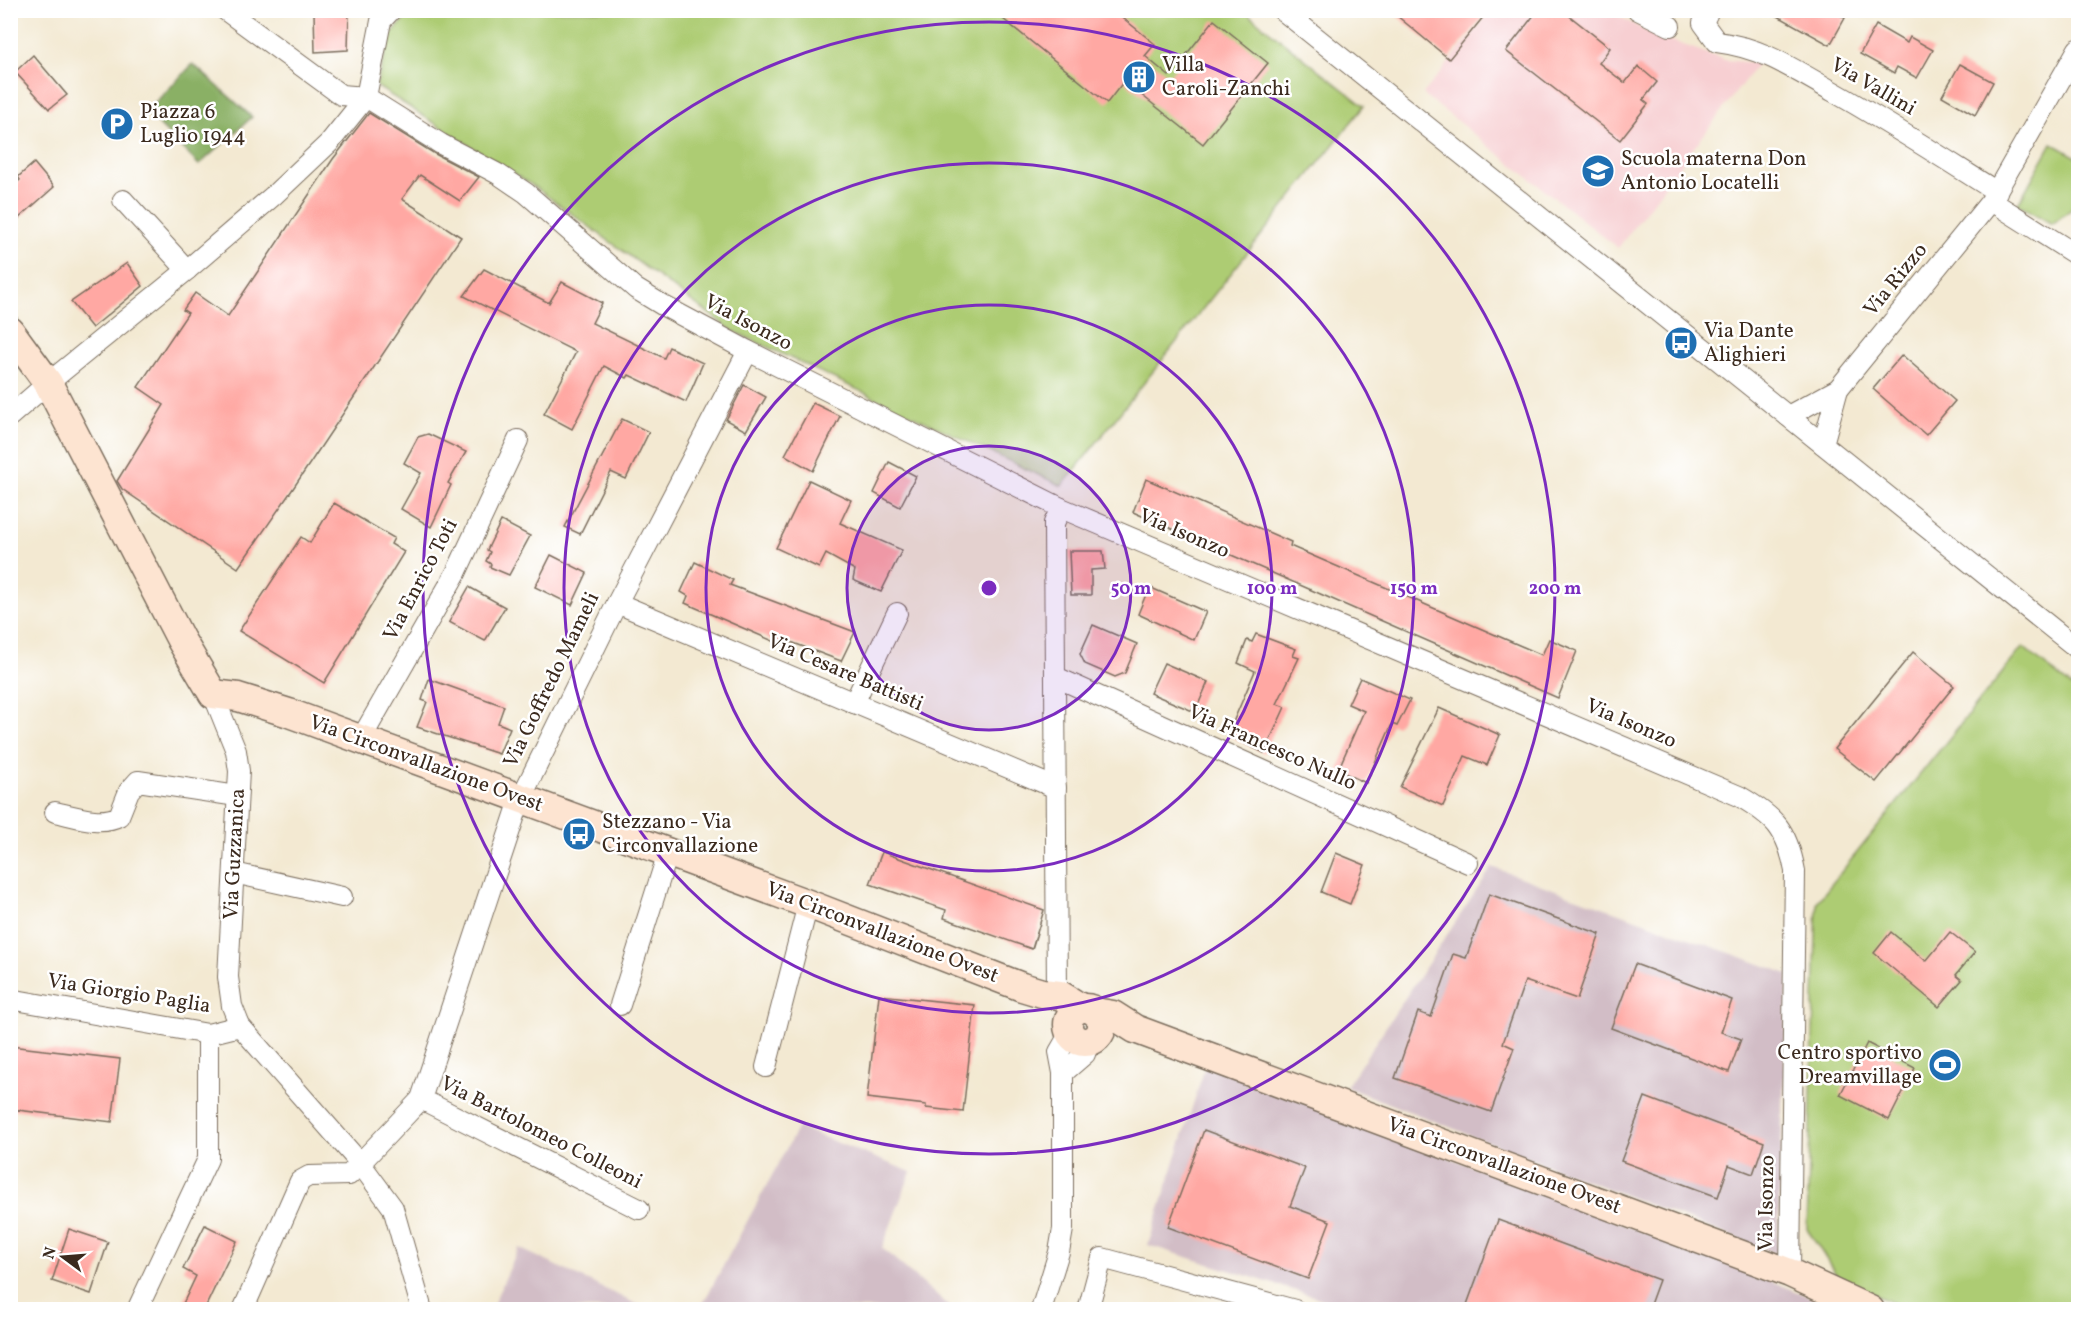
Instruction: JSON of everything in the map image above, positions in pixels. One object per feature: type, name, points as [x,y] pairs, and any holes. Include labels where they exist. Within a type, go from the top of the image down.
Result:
[{"type":"street","points":[[225,10],[341,95],[366,97]]},
{"type":"street","points":[[1282,10],[2079,649]]},
{"type":"street","points":[[1638,10],[1670,26]]},
{"type":"street","name":"Via Vallini","points":[[1709,10],[1703,23],[1717,42],[1741,45],[1768,54],[1895,126],[1994,197]]},
{"type":"street","points":[[10,417],[48,383],[187,270],[273,196],[329,143],[366,97],[383,14]]},
{"type":"street","name":"Via Rizzo","points":[[1788,416],[1838,389],[1994,197],[2076,59]]},
{"type":"street","name":"Via Isonzo","points":[[366,97],[441,144],[498,174],[526,193],[636,289],[748,351],[1061,508],[1739,796],[1763,810],[1780,829],[1790,847],[1795,871],[1790,1273]]},
{"type":"street","points":[[1994,197],[2079,256]]},
{"type":"street","points":[[123,200],[187,270]]},
{"type":"street","name":"Via Guzzanica","points":[[10,331],[48,383],[181,640],[213,694],[236,751],[238,771],[228,977],[232,1006],[240,1026],[360,1163],[393,1208],[422,1310]]},
{"type":"street","name":"Via Goffredo Mameli","points":[[243,1310],[300,1181],[309,1176],[349,1175],[421,1099],[520,800],[617,603],[748,351]]},
{"type":"street","name":"Via Rizzo","points":[[1823,444],[1838,389]]},
{"type":"street","name":"Via Enrico Toti","points":[[361,739],[456,573],[518,440]]},
{"type":"street","points":[[1041,1310],[1059,1252],[1063,1229],[1063,1073],[1059,1052],[1075,1017],[1056,788],[1054,523],[1061,508]]},
{"type":"street","name":"Via Cesare Battisti","points":[[617,603],[1056,788]]},
{"type":"street","points":[[854,703],[897,613]]},
{"type":"street","name":"Via Francesco Nullo","points":[[1056,676],[1468,863]]},
{"type":"street","name":"Via Circonvallazione Ovest","points":[[213,694],[238,697],[361,739],[520,800],[808,904],[1075,1017],[1113,1015],[1135,1029],[1790,1273],[1870,1310]]},
{"type":"street","points":[[55,812],[104,822],[114,819],[119,816],[129,791],[138,781],[237,796]]},
{"type":"street","points":[[620,1005],[668,853]]},
{"type":"street","points":[[234,873],[342,897]]},
{"type":"street","points":[[766,1067],[808,904]]},
{"type":"street","name":"Via Giorgio Paglia","points":[[10,999],[208,1034],[240,1026]]},
{"type":"street","points":[[137,1310],[208,1159],[208,1034]]},
{"type":"street","name":"Via Bartolomeo Colleoni","points":[[421,1099],[639,1209]]},
{"type":"street","points":[[1088,1310],[1102,1258],[1295,1310]]},
{"type":"shaded area","name":"Scuola materna Don Antonio Locatelli","points":[[1491,11],[1609,11],[1650,33],[1725,60],[1758,63],[1618,248],[1423,94]]},
{"type":"shaded area","points":[[1492,867],[1788,974],[1777,1254],[1346,1087]]},
{"type":"shaded area","points":[[1206,1064],[1776,1283],[1837,1309],[1354,1309],[1148,1245]]},
{"type":"shaded area","points":[[798,1127],[911,1172],[882,1248],[952,1309],[700,1309]]},
{"type":"shaded area","points":[[519,1248],[647,1309],[491,1309]]},
{"type":"green space","points":[[1243,10],[1364,106],[1062,486],[733,331],[532,185],[376,86],[391,34],[413,11]]},
{"type":"green space","points":[[193,64],[252,117],[199,165],[146,112]]},
{"type":"green space","points":[[2052,143],[2078,158],[2078,204],[2052,224],[2018,204]]},
{"type":"green space","name":"Centro sportivo Dreamvillage","points":[[2023,647],[2078,692],[2078,1309],[1907,1309],[1839,1279],[1807,1229],[1817,902]]},
{"type":"building","points":[[349,10],[348,50],[315,52],[314,12]]},
{"type":"building","name":"Villa Caroli-Zanchi","points":[[992,10],[1113,10],[1155,44],[1145,56],[1169,76],[1214,20],[1268,63],[1203,144],[1124,81],[1107,103]]},
{"type":"building","points":[[1390,10],[1489,10],[1449,59]]},
{"type":"building","points":[[1538,10],[1562,10],[1610,48],[1599,63],[1625,83],[1638,66],[1657,82],[1643,100],[1648,104],[1620,140],[1506,51]]},
{"type":"building","points":[[1767,10],[1832,10],[1845,18],[1830,45]]},
{"type":"building","points":[[1876,25],[1907,43],[1910,37],[1933,50],[1917,78],[1897,67],[1894,73],[1860,54]]},
{"type":"building","points":[[33,55],[67,95],[49,109],[15,72]]},
{"type":"building","points":[[1960,64],[1993,82],[1975,115],[1942,96]]},
{"type":"building","points":[[369,113],[435,154],[479,177],[460,201],[420,175],[402,199],[461,237],[238,568],[122,489],[117,481],[164,405],[138,387],[188,313],[183,310],[195,293],[228,316],[333,159]]},
{"type":"building","points":[[34,163],[54,187],[10,226],[10,189],[20,180],[18,177]]},
{"type":"building","points":[[127,263],[143,286],[92,328],[71,302]]},
{"type":"building","points":[[484,269],[549,303],[562,282],[602,303],[592,323],[664,358],[669,347],[703,363],[686,402],[629,375],[627,378],[604,366],[572,429],[544,414],[576,352],[464,296]]},
{"type":"building","points":[[1902,355],[1955,401],[1926,435],[1873,389]]},
{"type":"building","points":[[744,385],[766,397],[746,431],[726,420]]},
{"type":"building","points":[[813,403],[840,416],[813,471],[785,455]]},
{"type":"building","points":[[622,419],[649,432],[626,479],[611,472],[580,534],[565,527]]},
{"type":"building","points":[[428,434],[466,452],[448,483],[451,485],[431,527],[401,509],[421,473],[404,463],[418,437]]},
{"type":"building","points":[[889,462],[916,476],[900,507],[874,493]]},
{"type":"building","points":[[1146,479],[1291,542],[1290,546],[1542,655],[1549,639],[1577,651],[1558,698],[1133,512]]},
{"type":"building","points":[[809,480],[851,500],[840,523],[902,550],[881,592],[853,580],[855,570],[826,554],[819,568],[776,548]]},
{"type":"building","points":[[334,503],[394,538],[391,544],[404,552],[324,683],[239,631],[301,537],[310,543]]},
{"type":"building","points":[[501,521],[530,536],[509,575],[490,567],[491,564],[486,561],[490,552],[487,550]]},
{"type":"building","points":[[1069,551],[1103,551],[1105,569],[1091,570],[1091,595],[1071,595]]},
{"type":"building","points":[[551,555],[587,573],[572,605],[535,587]]},
{"type":"building","points":[[695,562],[733,580],[730,585],[855,632],[841,661],[783,639],[780,644],[685,603],[688,596],[681,592]]},
{"type":"building","points":[[469,587],[505,607],[485,641],[449,622]]},
{"type":"building","points":[[1149,587],[1206,612],[1194,640],[1138,614]]},
{"type":"building","points":[[1093,625],[1137,644],[1125,673],[1115,677],[1085,664],[1080,654]]},
{"type":"building","points":[[1256,634],[1296,649],[1293,656],[1299,658],[1277,704],[1285,707],[1264,753],[1232,737],[1236,730],[1231,727],[1255,671],[1238,663],[1247,640],[1252,642]]},
{"type":"building","points":[[1913,652],[1954,686],[1876,782],[1834,749]]},
{"type":"building","points":[[1164,663],[1208,682],[1195,712],[1150,693]]},
{"type":"building","points":[[1360,678],[1410,700],[1397,726],[1392,724],[1366,783],[1338,770],[1364,711],[1348,704]]},
{"type":"building","points":[[429,679],[504,706],[498,723],[510,728],[499,754],[417,727],[427,702],[422,700]]},
{"type":"building","points":[[1439,708],[1500,735],[1487,765],[1465,756],[1443,806],[1400,787]]},
{"type":"building","points":[[882,852],[1044,910],[1032,949],[944,918],[946,910],[870,884]]},
{"type":"building","points":[[1336,853],[1365,865],[1350,904],[1321,892]]},
{"type":"building","points":[[1489,894],[1600,934],[1577,999],[1525,981],[1503,1043],[1514,1048],[1491,1112],[1395,1078],[1418,1012],[1431,1017],[1453,954],[1466,958]]},
{"type":"building","points":[[1891,932],[1926,961],[1950,932],[1975,952],[1956,975],[1962,980],[1939,1007],[1874,953]]},
{"type":"building","points":[[1635,964],[1732,1000],[1721,1032],[1741,1039],[1729,1072],[1611,1028]]},
{"type":"building","points":[[879,995],[975,1005],[963,1112],[867,1098]]},
{"type":"building","points":[[1867,1043],[1915,1068],[1889,1120],[1840,1095]]},
{"type":"building","points":[[10,1046],[120,1059],[112,1122],[10,1109]]},
{"type":"building","points":[[1645,1097],[1764,1142],[1753,1174],[1729,1165],[1718,1197],[1621,1161]]},
{"type":"building","points":[[1204,1130],[1305,1168],[1290,1206],[1330,1221],[1308,1279],[1168,1227]]},
{"type":"building","points":[[1498,1220],[1659,1280],[1648,1310],[1465,1310]]},
{"type":"building","points":[[205,1225],[237,1241],[204,1310],[180,1310],[196,1276],[183,1269]]},
{"type":"building","points":[[69,1229],[108,1242],[91,1294],[52,1281]]},
{"type":"place","name":"Villa Caroli-Zanchi","points":[[1139,77]]},
{"type":"place","name":"Piazza 6 Luglio 1944","points":[[117,124]]},
{"type":"place","name":"Scuola materna Don Antonio Locatelli","points":[[1598,171]]},
{"type":"place","name":"Via Dante Alighieri","points":[[1681,343]]},
{"type":"place","name":"Stezzano - Via Circonvallazione","points":[[579,834]]},
{"type":"place","name":"Centro sportivo Dreamvillage","points":[[1945,1065]]}]
